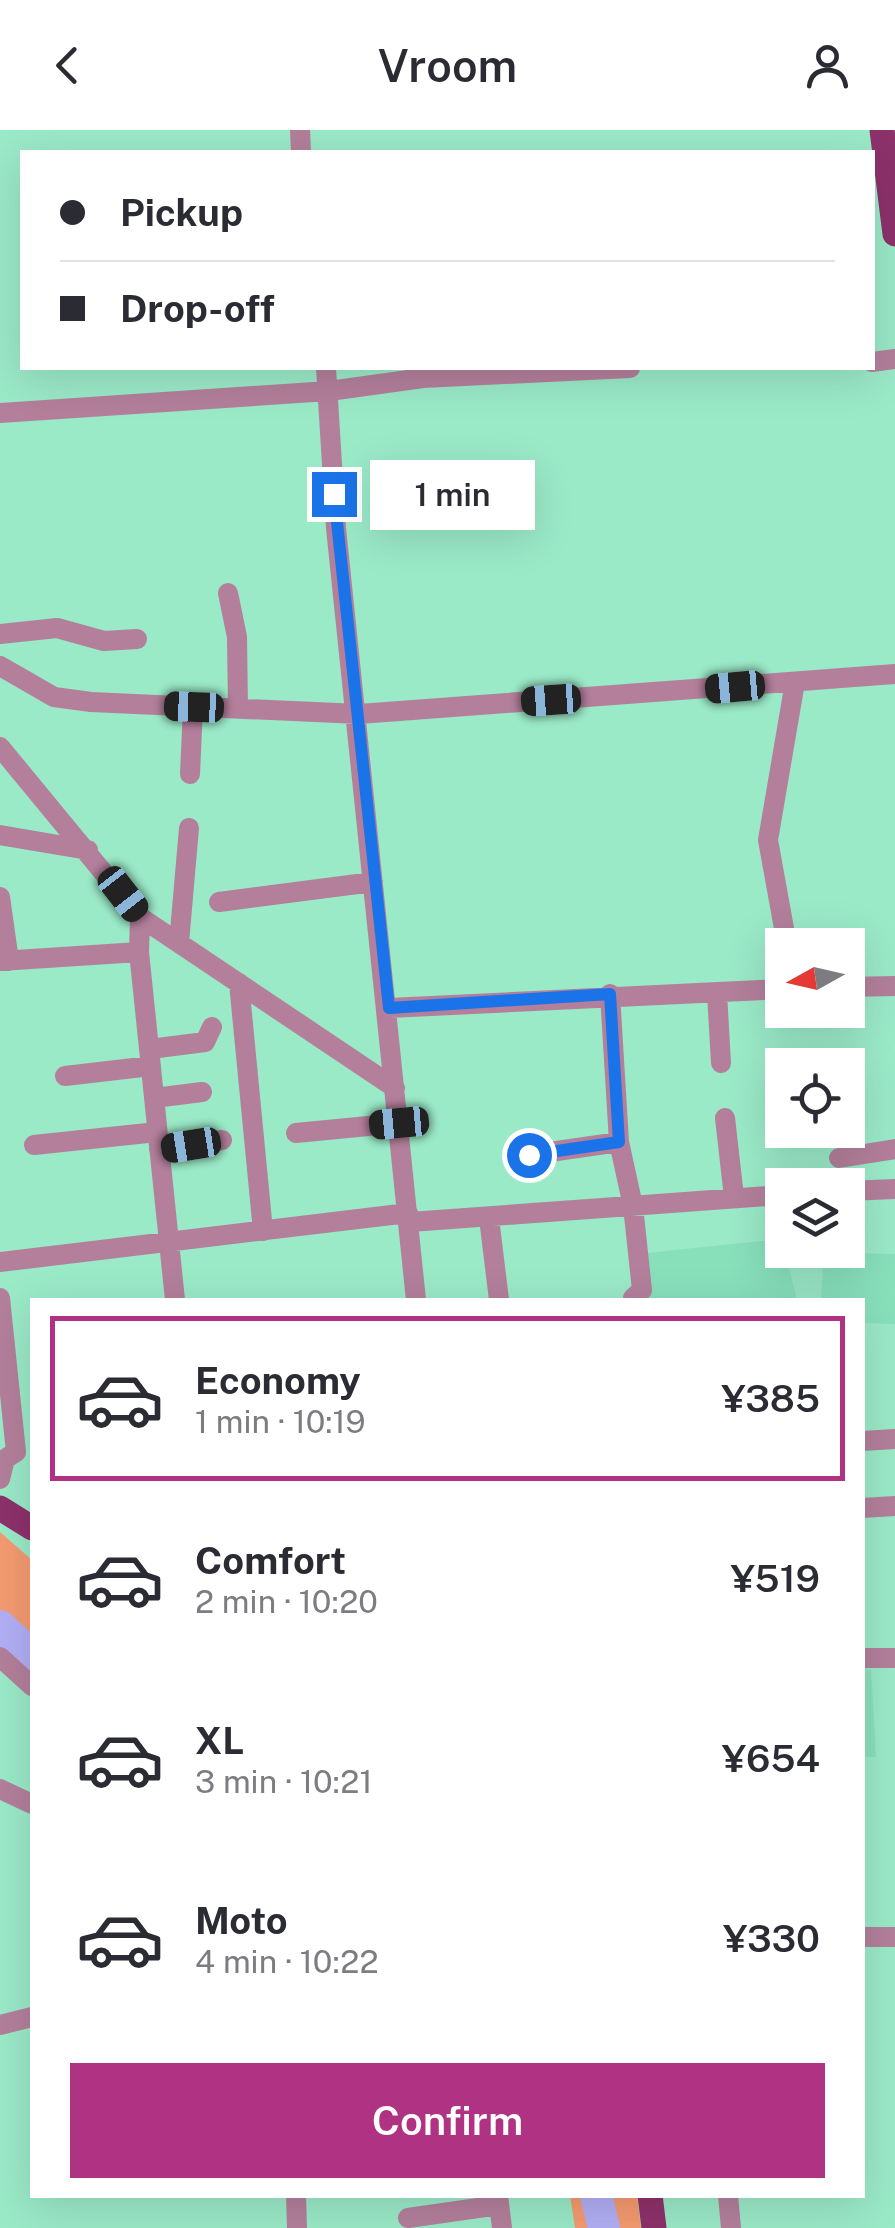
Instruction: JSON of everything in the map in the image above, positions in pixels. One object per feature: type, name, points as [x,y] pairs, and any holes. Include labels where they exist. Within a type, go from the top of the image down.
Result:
[{"type":"main road","points":[[882,130],[895,234]]},
{"type":"main road","points":[[0,1508],[30,1527]]},
{"type":"main road","points":[[650,2198],[654,2228]]},
{"type":"street","points":[[326,370],[336,528],[359,714],[416,1298]]},
{"type":"street","points":[[0,413],[329,391],[423,378],[589,370]]},
{"type":"street","points":[[228,593],[237,638],[238,709]]},
{"type":"street","points":[[0,634],[57,628],[104,641],[137,639]]},
{"type":"street","points":[[0,666],[54,697],[359,714],[895,674]]},
{"type":"street","points":[[785,928],[768,840],[795,682]]},
{"type":"street","points":[[190,774],[194,707]]},
{"type":"street","points":[[0,746],[140,917],[395,1088]]},
{"type":"street","points":[[179,942],[189,828]]},
{"type":"street","points":[[0,835],[88,850]]},
{"type":"street","points":[[219,902],[373,882]]},
{"type":"street","points":[[0,897],[5,961],[139,952]]},
{"type":"street","points":[[140,917],[139,952],[175,1298]]},
{"type":"street","points":[[240,983],[263,1231]]},
{"type":"street","points":[[865,987],[895,986]]},
{"type":"street","points":[[389,1008],[610,994],[765,990]]},
{"type":"street","points":[[717,993],[721,1063]]},
{"type":"street","points":[[610,994],[619,1142],[633,1206],[642,1290],[629,1298]]},
{"type":"street","points":[[65,1076],[205,1042],[212,1027]]},
{"type":"street","points":[[154,1098],[202,1092]]},
{"type":"street","points":[[725,1118],[734,1198]]},
{"type":"street","points":[[296,1133],[399,1123]]},
{"type":"street","points":[[34,1146],[222,1140]]},
{"type":"street","points":[[529,1155],[619,1142]]},
{"type":"street","points":[[839,1158],[895,1149]]},
{"type":"street","points":[[865,1191],[895,1189]]},
{"type":"street","points":[[0,1262],[409,1218],[489,1218],[765,1196]]},
{"type":"street","points":[[489,1218],[499,1298]]},
{"type":"street","points":[[0,1298],[16,1452],[4,1459],[0,1479]]},
{"type":"street","points":[[865,1441],[895,1439]]},
{"type":"street","points":[[865,1508],[895,1506]]},
{"type":"street","points":[[0,1657],[30,1684]]},
{"type":"street","points":[[865,1658],[895,1658]]},
{"type":"street","points":[[0,1790],[30,1803]]},
{"type":"street","points":[[865,1937],[895,1937]]},
{"type":"street","points":[[0,2026],[30,2017]]},
{"type":"street","points":[[296,2198],[296,2228]]},
{"type":"street","points":[[728,2198],[731,2228]]},
{"type":"street","points":[[408,2217],[498,2200],[502,2228]]},
{"type":"shaded area","points":[[765,1241],[765,1268],[789,1268],[797,1298],[645,1298],[647,1253]]},
{"type":"shaded area","points":[[865,1253],[895,1254],[895,1324],[865,1323],[865,1298],[821,1298],[823,1268],[865,1268]]},
{"type":"shaded area","points":[[0,1532],[30,1558],[30,1666],[0,1638]]},
{"type":"shaded area","points":[[865,1669],[871,1670],[876,1757],[865,1757]]},
{"type":"shaded area","points":[[570,2198],[637,2198],[641,2228],[575,2228]]},
{"type":"waterway","points":[[0,1626],[30,1653]]},
{"type":"waterway","points":[[597,2198],[604,2228]]},
{"type":"route","points":[[334,494],[389,1008],[610,994],[619,1142],[529,1155]]}]
